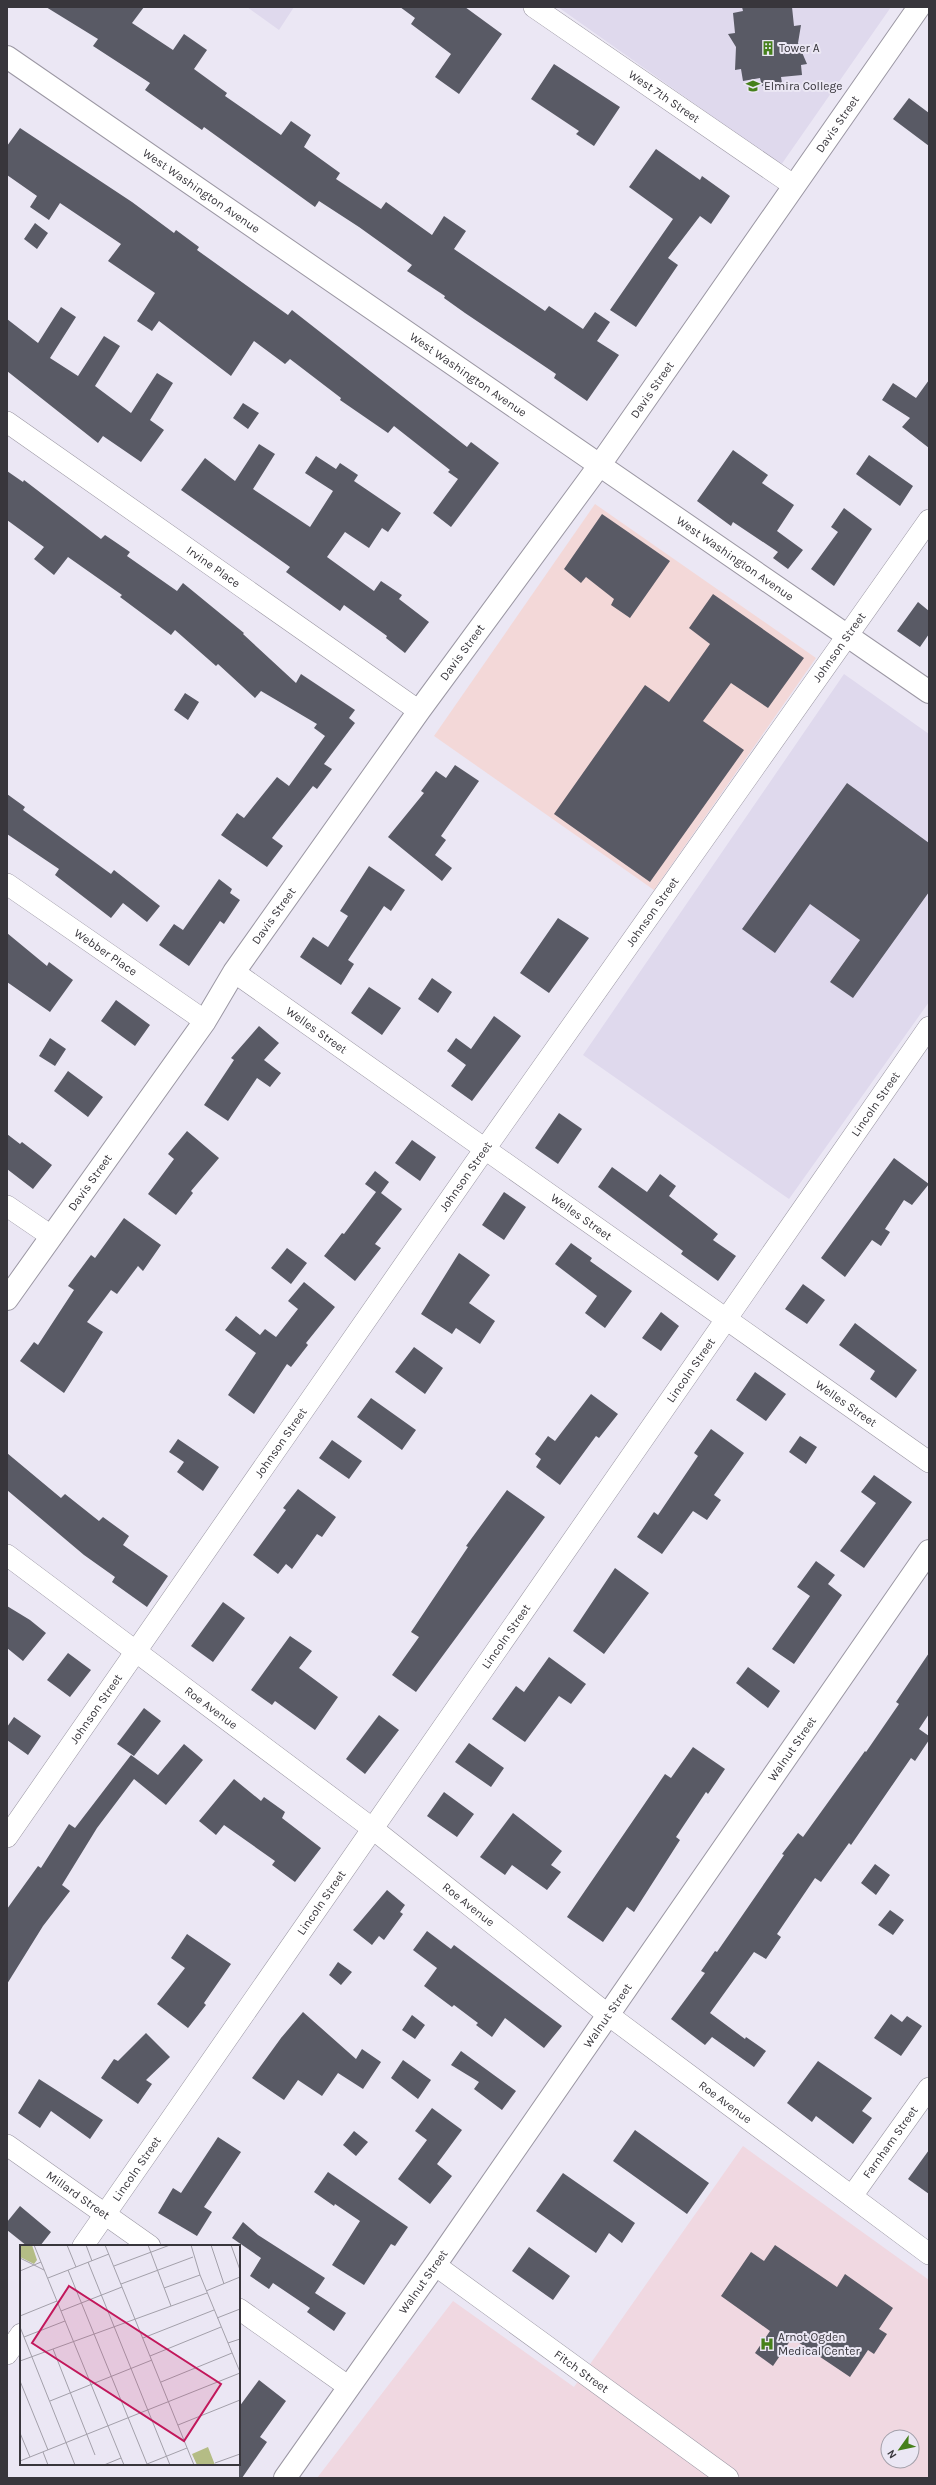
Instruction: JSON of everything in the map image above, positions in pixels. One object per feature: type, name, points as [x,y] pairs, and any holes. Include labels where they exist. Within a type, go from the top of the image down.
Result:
[{"type":"street","name":"West 7th Street","points":[[534,7],[793,186]]},
{"type":"street","name":"Davis Street","points":[[7,1299],[205,1021],[234,972],[419,711],[599,466],[919,7]]},
{"type":"street","name":"West Washington Avenue","points":[[7,57],[929,692]]},
{"type":"street","name":"Irvine Place","points":[[7,422],[419,711]]},
{"type":"street","name":"Johnson Street","points":[[7,1837],[486,1148],[929,520]]},
{"type":"street","name":"Webber Place","points":[[7,884],[205,1021]]},
{"type":"street","name":"Welles Street","points":[[234,972],[486,1148],[726,1320],[929,1462]]},
{"type":"street","name":"Lincoln Street","points":[[84,2245],[929,1027]]},
{"type":"street","points":[[7,1206],[51,1236]]},
{"type":"street","name":"Walnut Street","points":[[285,2478],[435,2265],[607,2014],[929,1551]]},
{"type":"street","name":"Roe Avenue","points":[[7,1555],[373,1829],[607,2014],[929,2254]]},
{"type":"street","name":"Farnham Street","points":[[852,2196],[929,2088]]},
{"type":"street","name":"Millard Street","points":[[7,2145],[149,2245]]},
{"type":"street","name":"Fitch Street","points":[[435,2265],[728,2478]]},
{"type":"street","points":[[240,2310],[349,2387]]},
{"type":"street","points":[[7,2354],[20,2335]]},
{"type":"shaded area","points":[[247,7],[294,7],[279,30]]},
{"type":"shaded area","name":"Elmira College","points":[[558,7],[891,7],[781,165]]},
{"type":"shaded area","points":[[595,504],[816,658],[654,890],[434,736]]},
{"type":"shaded area","points":[[844,674],[929,734],[929,1002],[789,1199],[583,1055]]},
{"type":"shaded area","name":"Arnot Ogden Medical Center","points":[[743,2146],[929,2280],[929,2478],[317,2478],[453,2301],[574,2387]]},
{"type":"building","points":[[46,7],[144,7],[132,23],[173,50],[184,34],[207,50],[194,69],[227,93],[225,96],[281,135],[291,121],[311,135],[304,147],[340,173],[336,179],[381,209],[386,202],[432,235],[444,216],[466,231],[454,249],[545,311],[549,306],[583,329],[595,312],[610,322],[597,341],[619,355],[587,401],[554,378],[556,374],[465,313],[444,298],[445,296],[407,271],[412,265],[359,227],[319,201],[315,207],[204,127],[202,130],[145,90],[150,83],[93,46],[98,39]]},
{"type":"building","points":[[400,7],[465,7],[502,34],[459,94],[435,77],[451,54],[411,24],[415,18]]},
{"type":"building","name":"Tower A","points":[[742,7],[792,7],[794,26],[801,25],[798,43],[807,64],[801,65],[802,75],[781,77],[782,83],[772,82],[762,86],[760,78],[743,81],[741,69],[735,70],[736,47],[728,34],[735,33],[733,13],[743,11]]},
{"type":"building","points":[[554,64],[620,107],[594,146],[576,134],[579,131],[531,99]]},
{"type":"building","points":[[909,98],[929,113],[929,146],[893,119]]},
{"type":"building","points":[[20,128],[132,202],[174,233],[176,230],[199,247],[197,250],[288,315],[292,310],[467,447],[471,442],[499,463],[451,527],[433,513],[458,479],[448,472],[450,470],[394,426],[388,433],[340,400],[341,398],[290,359],[285,364],[254,341],[231,376],[159,321],[152,331],[137,321],[155,293],[108,261],[121,244],[60,203],[49,220],[30,207],[37,196],[7,175],[7,146]]},
{"type":"building","points":[[656,149],[700,180],[702,176],[730,196],[711,224],[700,216],[668,258],[678,265],[636,327],[610,310],[673,219],[629,187]]},
{"type":"building","points":[[35,223],[48,233],[37,249],[24,239]]},
{"type":"building","points":[[61,307],[76,317],[50,358],[78,376],[104,336],[120,346],[95,386],[131,413],[157,373],[173,383],[150,420],[164,430],[141,462],[103,436],[98,443],[7,371],[7,319],[38,343]]},
{"type":"building","points":[[929,380],[929,448],[902,427],[910,418],[882,400],[893,383],[916,398]]},
{"type":"building","points":[[243,403],[259,413],[248,429],[233,418]]},
{"type":"building","points":[[259,444],[275,454],[253,489],[310,527],[333,491],[305,473],[316,456],[336,469],[340,463],[358,475],[354,481],[401,513],[388,532],[382,528],[369,548],[345,532],[327,557],[374,591],[381,581],[402,595],[399,599],[429,622],[405,653],[386,638],[387,636],[344,605],[340,611],[286,572],[290,567],[181,490],[205,458],[235,481]]},
{"type":"building","points":[[733,450],[768,475],[762,483],[794,505],[777,531],[803,550],[788,569],[773,558],[778,552],[733,522],[731,526],[697,501]]},
{"type":"building","points":[[869,455],[913,486],[900,506],[856,474]]},
{"type":"building","points":[[7,471],[23,482],[24,480],[101,539],[105,535],[130,552],[127,556],[177,591],[183,583],[244,633],[243,634],[296,683],[301,674],[355,710],[349,718],[355,723],[324,764],[332,769],[317,789],[313,786],[272,838],[283,846],[267,867],[221,835],[237,813],[244,818],[277,777],[289,786],[325,736],[314,728],[317,724],[261,691],[255,698],[218,664],[216,666],[175,630],[171,635],[120,597],[122,595],[68,557],[54,575],[34,559],[44,547],[7,520]]},
{"type":"building","points":[[844,508],[872,529],[834,586],[811,569],[838,532],[831,527]]},
{"type":"building","points":[[602,514],[670,561],[630,618],[611,605],[614,599],[586,577],[581,583],[564,569]]},
{"type":"building","points":[[713,594],[804,658],[768,708],[731,683],[703,721],[744,750],[650,882],[554,814],[645,685],[669,702],[710,644],[689,628]]},
{"type":"building","points":[[918,602],[929,611],[929,634],[920,647],[897,631]]},
{"type":"building","points":[[185,693],[199,702],[188,720],[174,710]]},
{"type":"building","points":[[455,765],[479,781],[441,836],[446,840],[435,855],[452,868],[442,881],[388,837],[424,793],[421,791],[436,771],[446,778]]},
{"type":"building","points":[[847,783],[929,843],[929,892],[853,998],[830,982],[860,940],[810,904],[775,953],[742,929]]},
{"type":"building","points":[[7,794],[25,807],[23,810],[111,874],[114,870],[160,906],[147,922],[123,903],[111,918],[55,875],[59,869],[7,834]]},
{"type":"building","points":[[369,866],[405,890],[391,911],[384,906],[348,960],[354,964],[341,985],[300,957],[313,937],[328,947],[348,916],[340,911]]},
{"type":"building","points":[[219,879],[232,889],[230,893],[240,900],[224,924],[220,921],[189,966],[159,945],[174,924],[183,930]]},
{"type":"building","points":[[558,918],[589,938],[549,993],[520,973]]},
{"type":"building","points":[[7,933],[47,966],[49,962],[73,980],[50,1012],[7,982]]},
{"type":"building","points":[[432,978],[452,992],[438,1013],[418,999]]},
{"type":"building","points":[[369,987],[401,1008],[382,1035],[351,1013]]},
{"type":"building","points":[[116,1000],[150,1025],[135,1046],[101,1021]]},
{"type":"building","points":[[494,1016],[521,1036],[472,1101],[451,1086],[466,1065],[447,1051],[456,1038],[471,1049]]},
{"type":"building","points":[[259,1026],[279,1043],[264,1060],[281,1073],[270,1087],[257,1078],[228,1121],[204,1105],[234,1060],[231,1058]]},
{"type":"building","points":[[50,1038],[66,1049],[55,1066],[39,1056]]},
{"type":"building","points":[[68,1071],[103,1097],[88,1117],[54,1091]]},
{"type":"building","points":[[559,1113],[582,1129],[558,1164],[535,1148]]},
{"type":"building","points":[[187,1131],[219,1158],[191,1191],[193,1193],[176,1215],[148,1194],[174,1159],[168,1154]]},
{"type":"building","points":[[7,1134],[20,1144],[22,1142],[52,1165],[33,1189],[7,1169]]},
{"type":"building","points":[[412,1140],[436,1157],[420,1181],[395,1163]]},
{"type":"building","points":[[894,1158],[929,1184],[912,1205],[904,1200],[885,1229],[890,1232],[881,1246],[872,1240],[845,1277],[821,1258]]},
{"type":"building","points":[[612,1167],[647,1192],[660,1174],[676,1186],[669,1196],[718,1234],[713,1240],[736,1256],[718,1281],[681,1254],[683,1251],[598,1187]]},
{"type":"building","points":[[375,1171],[389,1182],[381,1193],[402,1209],[375,1244],[381,1248],[355,1281],[324,1256],[342,1233],[344,1234],[376,1192],[365,1184]]},
{"type":"building","points":[[504,1192],[526,1207],[504,1240],[482,1225]]},
{"type":"building","points":[[124,1218],[161,1245],[143,1271],[138,1266],[117,1294],[111,1290],[87,1322],[103,1332],[64,1393],[20,1361],[34,1342],[38,1345],[74,1290],[68,1286],[91,1255],[95,1258]]},
{"type":"building","points":[[571,1243],[592,1258],[590,1261],[632,1291],[605,1328],[585,1313],[597,1296],[555,1264]]},
{"type":"building","points":[[287,1248],[307,1263],[291,1284],[271,1268]]},
{"type":"building","points":[[459,1253],[490,1275],[469,1303],[495,1321],[480,1344],[456,1328],[452,1334],[421,1314]]},
{"type":"building","points":[[304,1282],[335,1307],[306,1343],[308,1345],[291,1367],[287,1364],[254,1414],[228,1395],[256,1353],[225,1330],[236,1316],[260,1335],[265,1329],[276,1337],[298,1309],[288,1301]]},
{"type":"building","points":[[803,1284],[825,1300],[807,1324],[785,1309]]},
{"type":"building","points":[[661,1312],[679,1326],[661,1351],[642,1338]]},
{"type":"building","points":[[855,1323],[917,1370],[896,1398],[870,1379],[875,1371],[839,1345]]},
{"type":"building","points":[[414,1347],[443,1368],[425,1394],[395,1372]]},
{"type":"building","points":[[755,1372],[786,1394],[766,1421],[736,1400]]},
{"type":"building","points":[[591,1394],[618,1414],[599,1438],[596,1436],[560,1485],[536,1467],[541,1459],[535,1454],[548,1436],[555,1441]]},
{"type":"building","points":[[371,1398],[416,1430],[402,1450],[357,1417]]},
{"type":"building","points":[[711,1429],[744,1453],[714,1495],[721,1500],[707,1520],[693,1511],[662,1554],[637,1537],[654,1512],[658,1515],[698,1456],[694,1453]]},
{"type":"building","points":[[800,1436],[817,1447],[806,1464],[789,1452]]},
{"type":"building","points":[[178,1439],[219,1467],[203,1491],[177,1472],[184,1462],[169,1452]]},
{"type":"building","points":[[332,1440],[362,1461],[349,1479],[319,1458]]},
{"type":"building","points":[[7,1453],[61,1498],[65,1494],[99,1521],[103,1517],[129,1536],[123,1545],[168,1576],[147,1607],[112,1582],[115,1577],[84,1555],[7,1490]]},
{"type":"building","points":[[874,1475],[912,1502],[864,1568],[840,1551],[876,1503],[861,1492]]},
{"type":"building","points":[[298,1489],[336,1517],[322,1537],[317,1534],[292,1569],[286,1564],[278,1574],[253,1555],[286,1510],[283,1508]]},
{"type":"building","points":[[507,1490],[545,1517],[416,1692],[392,1675],[419,1637],[411,1632],[468,1547],[466,1546]]},
{"type":"building","points":[[816,1561],[835,1575],[828,1584],[842,1595],[794,1664],[772,1649],[810,1596],[797,1587]]},
{"type":"building","points":[[615,1568],[649,1593],[604,1654],[573,1631]]},
{"type":"building","points":[[223,1602],[245,1618],[213,1662],[191,1646]]},
{"type":"building","points":[[7,1606],[30,1620],[46,1633],[23,1661],[7,1648]]},
{"type":"building","points":[[290,1636],[312,1651],[299,1668],[338,1697],[315,1730],[275,1701],[272,1705],[251,1690]]},
{"type":"building","points":[[68,1653],[91,1670],[70,1697],[47,1680]]},
{"type":"building","points":[[929,1653],[929,1714],[919,1729],[929,1736],[929,1740],[915,1761],[911,1758],[851,1845],[849,1843],[821,1882],[815,1878],[777,1934],[781,1937],[766,1959],[754,1952],[710,2013],[745,2039],[746,2037],[766,2051],[754,2067],[712,2037],[705,2045],[671,2019],[705,1973],[701,1971],[715,1951],[717,1952],[784,1855],[782,1854],[798,1833],[803,1837],[865,1751],[866,1752],[899,1704],[896,1702]]},
{"type":"building","points":[[549,1657],[586,1684],[571,1704],[559,1696],[525,1742],[492,1719],[516,1686],[524,1692]]},
{"type":"building","points":[[748,1667],[780,1691],[768,1708],[736,1683]]},
{"type":"building","points":[[144,1708],[161,1721],[134,1756],[117,1744]]},
{"type":"building","points":[[379,1715],[399,1730],[365,1774],[346,1759]]},
{"type":"building","points":[[14,1717],[41,1736],[28,1755],[7,1740],[7,1727]]},
{"type":"building","points":[[469,1743],[504,1768],[491,1787],[455,1762]]},
{"type":"building","points":[[184,1744],[203,1760],[166,1805],[134,1779],[97,1828],[62,1885],[70,1891],[43,1926],[7,1984],[7,1909],[38,1866],[41,1868],[69,1824],[75,1828],[131,1755],[158,1775]]},
{"type":"building","points":[[693,1747],[725,1769],[708,1794],[706,1792],[676,1837],[680,1840],[634,1912],[627,1907],[603,1942],[567,1917],[665,1774],[671,1778]]},
{"type":"building","points":[[234,1779],[261,1801],[264,1797],[285,1812],[282,1818],[321,1848],[295,1882],[272,1865],[275,1861],[224,1825],[216,1835],[199,1821]]},
{"type":"building","points":[[444,1792],[474,1814],[457,1837],[427,1816]]},
{"type":"building","points":[[513,1813],[562,1851],[551,1865],[561,1872],[547,1890],[512,1865],[505,1875],[480,1857]]},
{"type":"building","points":[[875,1864],[890,1875],[876,1895],[861,1883]]},
{"type":"building","points":[[387,1890],[405,1905],[400,1912],[403,1914],[384,1940],[379,1936],[372,1945],[353,1930]]},
{"type":"building","points":[[890,1910],[904,1920],[893,1935],[878,1925]]},
{"type":"building","points":[[427,1931],[451,1949],[454,1945],[562,2026],[544,2048],[505,2018],[492,2037],[476,2025],[478,2023],[454,2005],[452,2007],[424,1986],[437,1968],[413,1950]]},
{"type":"building","points":[[187,1934],[231,1964],[204,2003],[206,2005],[188,2028],[157,2004],[185,1968],[171,1958]]},
{"type":"building","points":[[338,1962],[352,1972],[341,1985],[329,1975]]},
{"type":"building","points":[[303,2012],[356,2059],[362,2049],[381,2062],[363,2089],[338,2073],[322,2096],[298,2080],[284,2100],[252,2078],[281,2038]]},
{"type":"building","points":[[891,2014],[902,2022],[907,2016],[922,2026],[901,2056],[874,2038]]},
{"type":"building","points":[[412,2015],[425,2025],[415,2039],[402,2030]]},
{"type":"building","points":[[146,2033],[170,2057],[146,2080],[152,2084],[138,2104],[101,2078],[114,2059],[118,2061]]},
{"type":"building","points":[[461,2051],[516,2091],[502,2110],[474,2089],[479,2082],[451,2065]]},
{"type":"building","points":[[403,2060],[431,2080],[418,2099],[391,2078]]},
{"type":"building","points":[[818,2061],[872,2098],[862,2111],[872,2118],[853,2144],[816,2116],[812,2122],[787,2103]]},
{"type":"building","points":[[39,2079],[103,2120],[90,2139],[51,2111],[40,2128],[18,2113]]},
{"type":"building","points":[[432,2108],[462,2130],[437,2164],[452,2176],[430,2204],[398,2179],[427,2140],[415,2131]]},
{"type":"building","points":[[635,2130],[709,2183],[687,2214],[613,2161]]},
{"type":"building","points":[[354,2131],[368,2142],[356,2156],[343,2145]]},
{"type":"building","points":[[218,2137],[241,2152],[204,2207],[212,2212],[197,2236],[158,2213],[173,2188],[181,2193]]},
{"type":"building","points":[[929,2150],[929,2194],[908,2179]]},
{"type":"building","points":[[328,2172],[408,2227],[395,2246],[391,2244],[364,2285],[332,2265],[360,2221],[314,2192]]},
{"type":"building","points":[[563,2173],[635,2223],[622,2243],[609,2233],[596,2253],[536,2211]]},
{"type":"building","points":[[20,2206],[51,2232],[41,2245],[26,2245],[7,2230],[7,2222]]},
{"type":"building","points":[[243,2222],[258,2235],[325,2278],[315,2293],[346,2313],[334,2331],[307,2312],[310,2308],[273,2283],[269,2289],[250,2276],[261,2258],[232,2238]]},
{"type":"building","points":[[775,2245],[837,2287],[845,2274],[893,2308],[879,2329],[887,2334],[874,2354],[868,2350],[850,2377],[792,2338],[773,2366],[755,2353],[770,2331],[721,2296],[751,2252],[764,2261]]},
{"type":"building","points":[[529,2247],[570,2276],[553,2300],[512,2271]]},
{"type":"building","points":[[259,2380],[286,2401],[260,2437],[267,2442],[242,2478],[239,2478],[240,2406]]},
{"type":"place","name":"Tower A","points":[[768,48]]},
{"type":"place","name":"Elmira College","points":[[753,86]]},
{"type":"place","name":"Arnot Ogden Medical Center","points":[[767,2344]]}]
